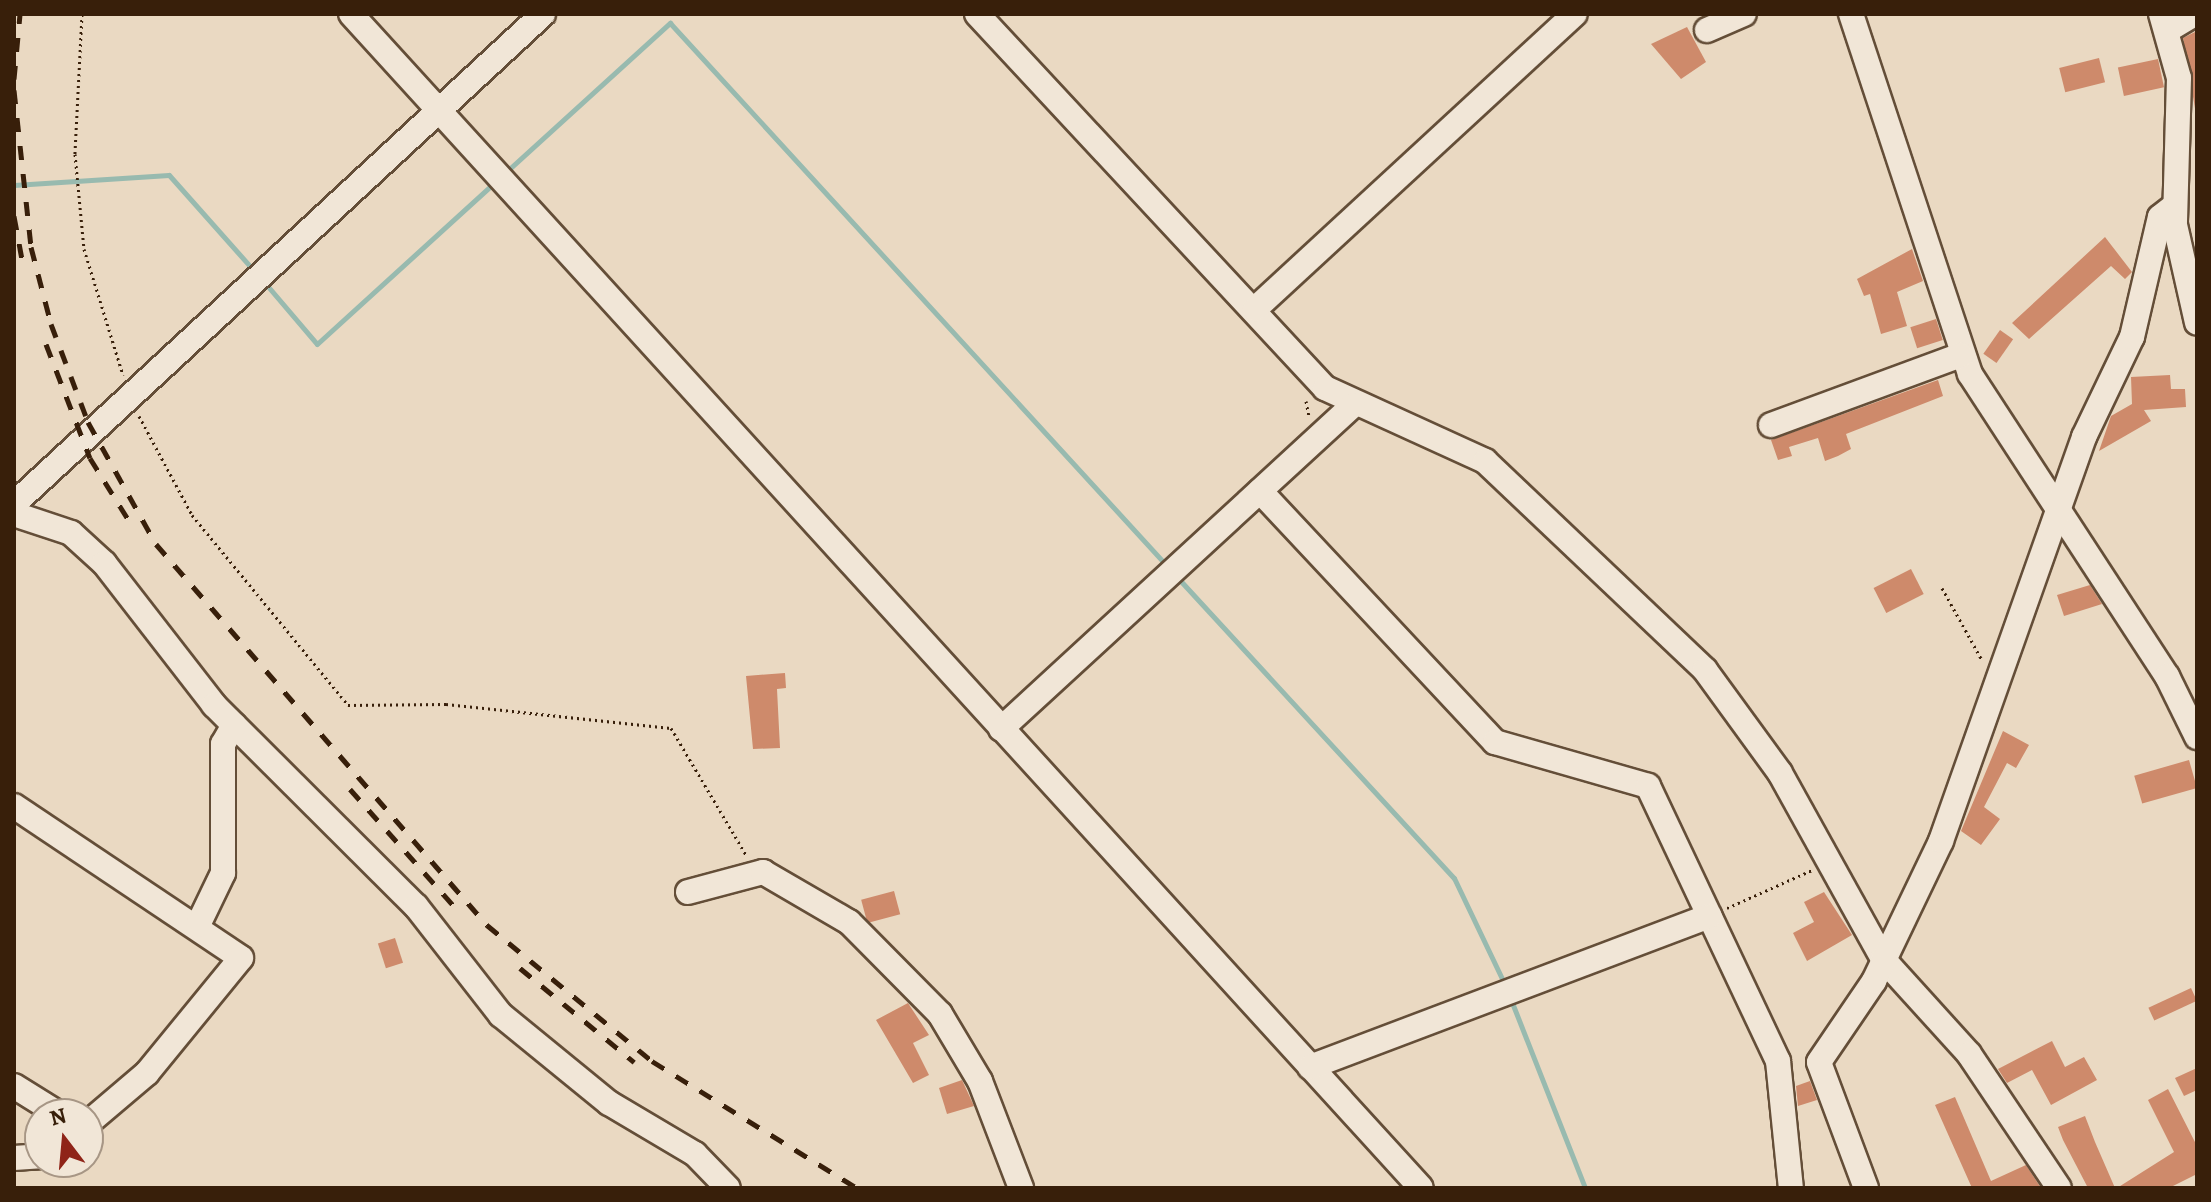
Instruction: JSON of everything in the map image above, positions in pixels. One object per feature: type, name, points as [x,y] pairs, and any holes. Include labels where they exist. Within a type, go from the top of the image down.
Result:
[{"type":"street","points":[[351,14],[436,114],[1421,1188]]},
{"type":"street","points":[[14,504],[132,398],[543,14]]},
{"type":"street","points":[[977,14],[1255,309],[1311,375],[1353,405],[1446,437],[1529,499],[1733,703],[1832,861],[1884,961],[1969,1054],[2059,1188]]},
{"type":"street","points":[[1255,309],[1575,14]]},
{"type":"street","points":[[1707,30],[1744,14]]},
{"type":"street","points":[[1851,14],[1961,355],[1978,392],[2060,507],[2167,676],[2197,737]]},
{"type":"street","points":[[2195,14],[2164,22],[2182,107],[2174,206],[2197,323]]},
{"type":"street","points":[[2176,156],[2197,143]]},
{"type":"street","points":[[1866,1188],[1819,1069],[1825,1048],[1884,961],[1941,841],[2060,507],[2132,337],[2160,217],[2174,206]]},
{"type":"street","points":[[1771,425],[1961,355]]},
{"type":"street","points":[[1001,729],[1353,405]]},
{"type":"street","points":[[1260,491],[1490,738],[1648,786],[1780,1066],[1791,1188]]},
{"type":"street","points":[[14,514],[85,544],[234,725],[416,906],[501,1015],[609,1103],[695,1154],[728,1188]]},
{"type":"street","points":[[198,925],[223,873],[223,744],[234,725]]},
{"type":"street","points":[[14,806],[235,949],[240,966],[196,1007],[147,1073],[104,1109]]},
{"type":"street","points":[[688,892],[756,871],[849,922],[924,992],[980,1081],[1021,1188]]},
{"type":"street","points":[[1310,1067],[1709,916]]},
{"type":"street","points":[[1780,1066],[1819,1069]]},
{"type":"street","points":[[14,1086],[33,1098]]},
{"type":"path","points":[[82,14],[75,154],[84,249],[132,398],[192,515],[348,705],[446,704],[671,728],[756,871]]},
{"type":"path","points":[[1303,426],[1310,410],[1304,398]]},
{"type":"path","points":[[1942,588],[1999,681]]},
{"type":"path","points":[[1709,916],[1832,861]]},
{"type":"building","points":[[1687,27],[1706,62],[1681,79],[1651,44]]},
{"type":"building","points":[[2195,32],[2197,35],[2197,120],[2183,38]]},
{"type":"building","points":[[2099,58],[2105,82],[2065,92],[2059,68]]},
{"type":"building","points":[[2158,59],[2164,87],[2124,96],[2118,68]]},
{"type":"building","points":[[2105,237],[2132,272],[2125,279],[2111,266],[2029,339],[2012,323]]},
{"type":"building","points":[[1912,249],[1923,281],[1897,292],[1907,326],[1881,334],[1870,294],[1864,296],[1857,279]]},
{"type":"building","points":[[1936,319],[1943,340],[1917,348],[1910,327]]},
{"type":"building","points":[[2000,330],[2013,339],[1996,363],[1983,354]]},
{"type":"building","points":[[2170,375],[2171,389],[2185,389],[2186,407],[2144,410],[2151,421],[2099,451],[2111,416],[2132,404],[2131,377]]},
{"type":"building","points":[[1938,380],[1943,396],[1846,434],[1851,449],[1838,456],[1825,461],[1818,438],[1789,447],[1792,456],[1778,460],[1771,440]]},
{"type":"building","points":[[1911,569],[1924,594],[1886,613],[1874,588]]},
{"type":"building","points":[[2090,585],[2102,604],[2064,616],[2057,595]]},
{"type":"building","points":[[785,673],[786,688],[777,689],[780,748],[753,749],[746,676]]},
{"type":"building","points":[[2003,731],[2029,745],[2016,768],[2007,763],[1984,807],[2000,819],[1981,845],[1961,831]]},
{"type":"building","points":[[2189,760],[2197,788],[2142,804],[2134,776]]},
{"type":"building","points":[[894,891],[900,914],[867,923],[861,900]]},
{"type":"building","points":[[1824,892],[1852,935],[1807,961],[1793,933],[1814,922],[1804,902]]},
{"type":"building","points":[[395,938],[403,963],[386,968],[378,944]]},
{"type":"building","points":[[2191,988],[2197,1001],[2154,1021],[2148,1008]]},
{"type":"building","points":[[908,1003],[929,1035],[913,1043],[929,1075],[913,1083],[876,1020]]},
{"type":"building","points":[[2052,1041],[2065,1067],[2084,1057],[2097,1080],[2051,1105],[2032,1070],[2007,1083],[1998,1069]]},
{"type":"building","points":[[2197,1068],[2197,1090],[2184,1096],[2175,1078]]},
{"type":"building","points":[[962,1080],[974,1106],[947,1114],[939,1088]]},
{"type":"building","points":[[1810,1081],[1817,1100],[1798,1106],[1796,1086]]},
{"type":"building","points":[[2168,1089],[2197,1146],[2197,1174],[2169,1188],[2117,1188],[2174,1152],[2148,1100]]},
{"type":"building","points":[[1955,1097],[1991,1181],[2026,1165],[2041,1188],[1972,1188],[1935,1105]]},
{"type":"building","points":[[2085,1116],[2115,1188],[2088,1188],[2063,1140],[2058,1127]]},
{"type":"waterway","points":[[506,172],[670,23],[1168,567]]},
{"type":"waterway","points":[[14,185],[169,175],[256,273]]},
{"type":"waterway","points":[[265,283],[317,344],[496,181]]},
{"type":"waterway","points":[[1177,577],[1454,878],[1506,987]]},
{"type":"waterway","points":[[1511,1000],[1585,1188]]},
{"type":"railway","points":[[14,79],[20,14]]},
{"type":"railway","points":[[14,90],[31,247],[51,324],[88,422],[156,544],[487,925],[652,1061],[857,1188]]},
{"type":"railway","points":[[14,216],[22,259]]},
{"type":"railway","points":[[46,344],[90,458],[133,527]]},
{"type":"railway","points":[[350,789],[461,914]]},
{"type":"railway","points":[[520,968],[634,1062]]}]
